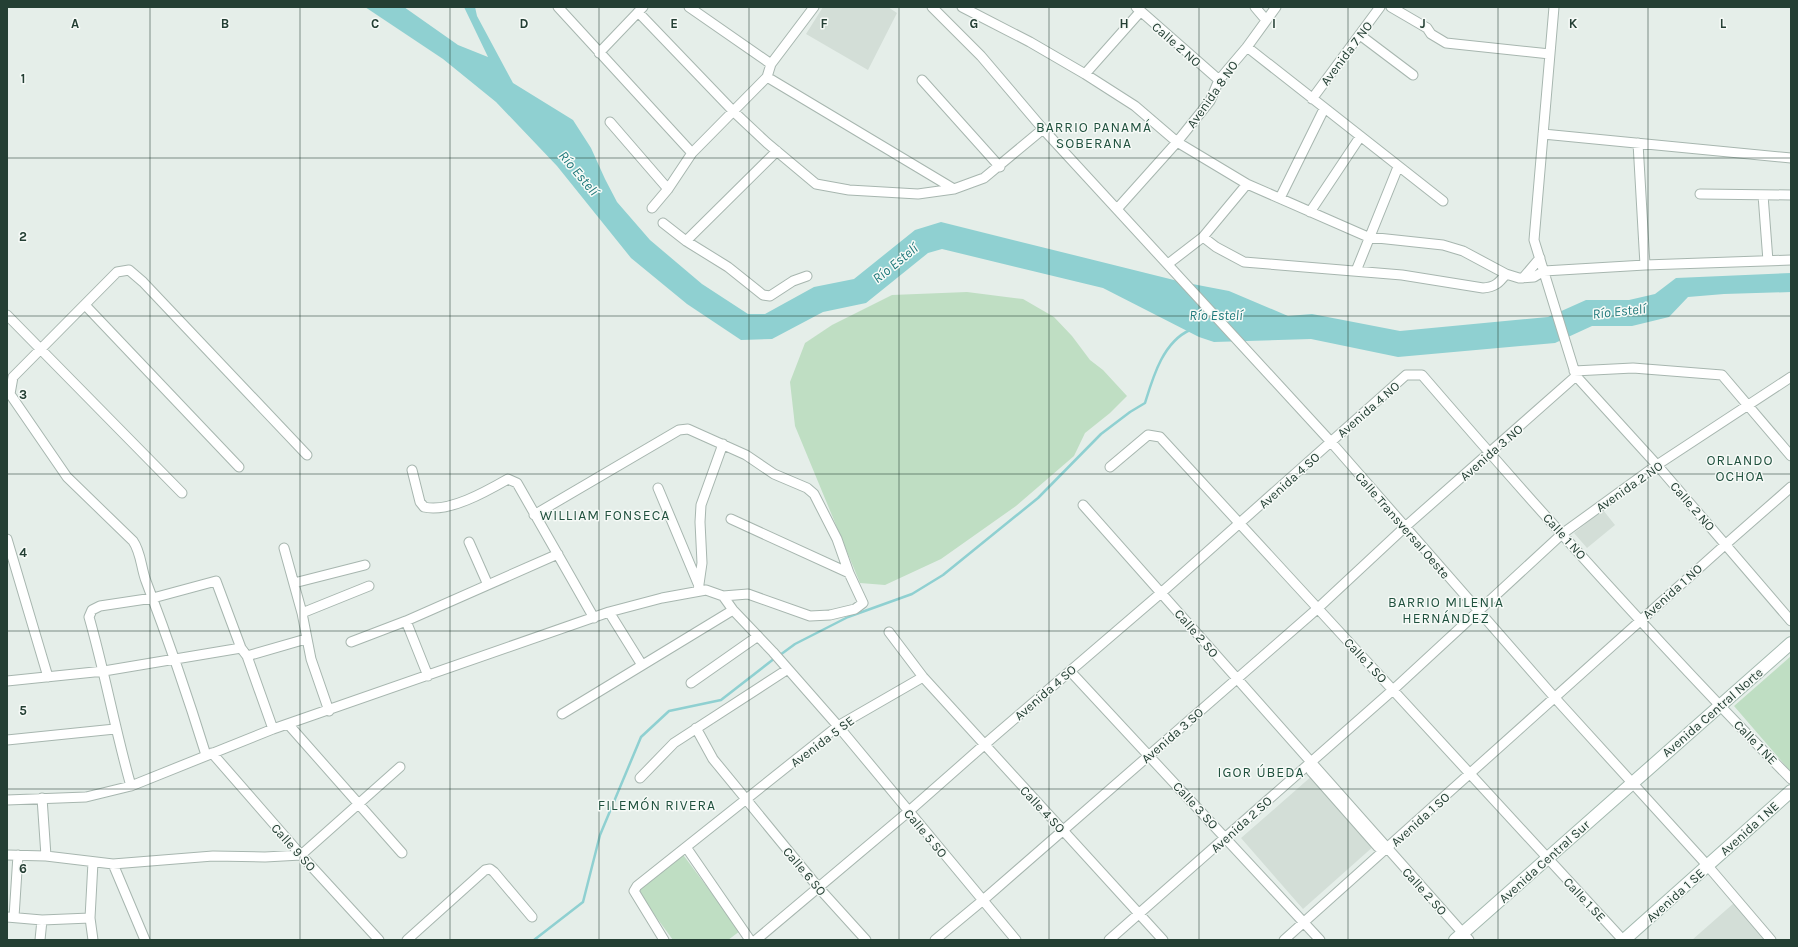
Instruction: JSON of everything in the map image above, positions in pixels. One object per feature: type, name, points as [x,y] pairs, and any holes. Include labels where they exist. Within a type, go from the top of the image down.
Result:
[{"type":"street","points":[[689,7],[771,64]]},
{"type":"street","points":[[932,7],[981,56],[1043,129],[1117,209]]},
{"type":"street","points":[[962,7],[1030,42],[1085,74],[1135,106],[1177,142],[1247,184],[1368,237],[1443,245],[1463,251],[1506,274],[1523,278],[1534,277],[1544,271],[1644,265],[1791,260]]},
{"type":"street","points":[[1254,7],[1266,20]]},
{"type":"street","name":"Avenida 8 NO","points":[[1117,209],[1177,142],[1210,101],[1219,80],[1276,7]]},
{"type":"street","name":"Avenida 7 NO","points":[[1312,99],[1380,7]]},
{"type":"street","points":[[1391,7],[1426,28],[1431,34],[1446,43],[1550,54]]},
{"type":"street","points":[[1554,7],[1534,240],[1575,374],[1633,368],[1721,375],[1791,456]]},
{"type":"street","points":[[561,8],[599,53],[692,153]]},
{"type":"street","points":[[599,53],[640,9],[734,112],[777,151],[816,184],[849,190],[918,194],[954,189],[984,178],[1000,167],[1043,129]]},
{"type":"street","points":[[652,208],[668,189],[692,153],[767,77],[771,64],[810,9]]},
{"type":"street","points":[[1085,74],[1138,9]]},
{"type":"street","name":"Calle 2 NO","points":[[1138,9],[1219,80]]},
{"type":"street","points":[[1360,34],[1413,75]]},
{"type":"street","points":[[1247,46],[1324,109],[1443,201]]},
{"type":"street","points":[[767,77],[954,189]]},
{"type":"street","points":[[922,80],[1000,167]]},
{"type":"street","points":[[1280,198],[1324,109]]},
{"type":"street","points":[[610,122],[668,189]]},
{"type":"street","points":[[1543,134],[1791,158]]},
{"type":"street","points":[[1310,212],[1360,137]]},
{"type":"street","points":[[1638,144],[1644,265]]},
{"type":"street","points":[[686,241],[777,151]]},
{"type":"street","points":[[1356,271],[1368,237],[1398,167]]},
{"type":"street","points":[[1170,265],[1203,236],[1247,184]]},
{"type":"street","points":[[1700,194],[1791,195]]},
{"type":"street","points":[[1762,195],[1768,261]]},
{"type":"street","name":"Calle Transversal Oeste","points":[[1117,209],[1331,442],[1555,698],[1633,781],[1771,940]]},
{"type":"street","points":[[663,223],[686,241],[728,267],[766,296],[772,295],[793,281],[807,276]]},
{"type":"street","points":[[1203,236],[1216,248],[1244,262],[1402,275],[1483,288],[1492,288],[1498,284],[1506,274]]},
{"type":"street","points":[[1523,278],[1540,258]]},
{"type":"street","points":[[209,754],[140,566],[138,549],[134,541],[67,477],[10,394],[13,377],[117,272],[129,270],[143,282],[307,455]]},
{"type":"street","points":[[85,305],[239,467]]},
{"type":"street","points":[[7,315],[182,493]]},
{"type":"street","name":"Calle 2 NO","points":[[1575,374],[1658,465],[1791,621]]},
{"type":"street","name":"Avenida 3 NO","points":[[1405,527],[1489,454],[1575,374]]},
{"type":"street","name":"Avenida 4 NO","points":[[1331,442],[1406,375]]},
{"type":"street","name":"Calle 1 NO","points":[[1406,375],[1422,375],[1489,454],[1721,706]]},
{"type":"street","name":"Avenida 2 NO","points":[[1479,611],[1562,534],[1658,465],[1791,377]]},
{"type":"street","points":[[7,798],[86,796],[131,786],[273,729],[329,711],[609,612],[699,589],[723,596],[748,594],[810,616],[830,615],[855,609],[863,603],[849,573],[837,539],[814,494],[807,488],[774,474],[746,455],[688,428],[679,430],[534,515]]},
{"type":"street","name":"Calle 1 SO","points":[[1110,467],[1148,435],[1160,437],[1182,463],[1394,689],[1547,858]]},
{"type":"street","name":"Avenida 4 SO","points":[[756,940],[908,812],[984,744],[1161,593],[1331,442]]},
{"type":"street","points":[[699,589],[702,563],[700,522],[702,504],[723,444]]},
{"type":"street","points":[[412,470],[420,502],[424,507],[434,509],[473,498],[508,479],[517,483],[594,618]]},
{"type":"street","name":"Avenida 1 NO","points":[[1555,698],[1791,487]]},
{"type":"street","points":[[658,488],[699,589]]},
{"type":"street","name":"Calle 2 SO","points":[[1083,505],[1310,762],[1316,766],[1384,843],[1462,938]]},
{"type":"street","points":[[731,519],[849,573]]},
{"type":"street","name":"Avenida 3 SO","points":[[935,940],[1063,831],[1236,678],[1318,609],[1405,527]]},
{"type":"street","points":[[7,539],[48,677]]},
{"type":"street","points":[[469,542],[488,585]]},
{"type":"street","points":[[284,548],[302,613],[306,639],[329,711]]},
{"type":"street","points":[[352,642],[406,621],[558,554]]},
{"type":"street","points":[[294,583],[365,564]]},
{"type":"street","points":[[131,786],[115,729],[104,671],[89,617],[92,610],[100,606],[153,598],[216,581],[241,648],[247,656],[273,729]]},
{"type":"street","points":[[302,613],[369,586]]},
{"type":"street","name":"Calle 5 SO","points":[[723,596],[733,610],[773,652],[838,726],[1016,940]]},
{"type":"street","points":[[562,714],[733,610]]},
{"type":"street","name":"Avenida 2 SO","points":[[1109,940],[1394,689],[1479,611]]},
{"type":"street","points":[[609,612],[642,665]]},
{"type":"street","points":[[406,621],[428,676]]},
{"type":"street","name":"Calle 4 SO","points":[[889,632],[923,677],[1163,940]]},
{"type":"street","points":[[691,683],[758,636]]},
{"type":"street","points":[[247,656],[306,639]]},
{"type":"street","name":"Avenida Central Norte","points":[[1633,781],[1721,706],[1791,643]]},
{"type":"street","points":[[7,681],[104,671],[241,648]]},
{"type":"street","points":[[640,778],[674,743],[788,669]]},
{"type":"street","name":"Calle 3 SO","points":[[1070,670],[1320,940]]},
{"type":"street","name":"Avenida 5 SE","points":[[664,940],[634,891],[637,886],[838,726],[923,677]]},
{"type":"street","name":"Avenida 1 SO","points":[[1284,940],[1555,698]]},
{"type":"street","name":"Calle 1 NE","points":[[1721,706],[1791,779]]},
{"type":"street","points":[[288,724],[402,853]]},
{"type":"street","name":"Calle 6 SO","points":[[696,728],[713,759],[818,887],[866,940]]},
{"type":"street","points":[[7,740],[115,729]]},
{"type":"street","name":"Calle 9 SO","points":[[209,754],[379,940]]},
{"type":"street","points":[[7,855],[46,856],[113,864],[206,856],[301,855],[400,767]]},
{"type":"street","name":"Avenida Central Sur","points":[[1462,938],[1547,858],[1633,781]]},
{"type":"street","name":"Avenida 1 NE","points":[[1707,865],[1791,791]]},
{"type":"street","points":[[42,798],[46,856]]},
{"type":"street","points":[[686,846],[750,940]]},
{"type":"street","points":[[18,855],[10,917],[42,920],[90,918]]},
{"type":"street","name":"Calle 1 SE","points":[[1547,858],[1624,940]]},
{"type":"street","points":[[93,862],[90,918],[93,940]]},
{"type":"street","points":[[113,864],[145,940]]},
{"type":"street","name":"Avenida 1 SE","points":[[1624,940],[1707,865]]},
{"type":"street","points":[[407,940],[485,870],[490,869],[532,918]]},
{"type":"street","points":[[40,940],[42,920]]},
{"type":"shaded area","points":[[823,7],[888,7],[897,13],[868,70],[806,34]]},
{"type":"shaded area","points":[[1603,510],[1615,525],[1587,548],[1574,533]]},
{"type":"shaded area","points":[[1313,775],[1375,845],[1303,909],[1241,838]]},
{"type":"shaded area","points":[[1734,903],[1766,940],[1692,940]]},
{"type":"green space","points":[[967,292],[1023,299],[1054,317],[1072,336],[1090,360],[1103,370],[1127,396],[1110,413],[1085,433],[1074,456],[1016,506],[941,559],[885,585],[860,583],[795,426],[790,382],[805,343],[832,325],[892,295]]},
{"type":"green space","points":[[1791,656],[1791,772],[1734,706]]},
{"type":"green space","points":[[681,852],[740,931],[728,940],[673,940],[634,887]]},
{"type":"water","name":"Río Estelí","points":[[365,7],[404,7],[458,45],[488,57],[464,7],[475,7],[477,16],[513,83],[573,120],[591,148],[617,202],[650,240],[702,284],[748,314],[765,314],[814,287],[854,279],[915,230],[941,222],[1182,282],[1229,291],[1288,316],[1312,314],[1400,331],[1548,317],[1586,300],[1629,300],[1655,294],[1676,278],[1791,273],[1791,292],[1724,294],[1688,297],[1669,317],[1632,326],[1592,326],[1555,343],[1398,357],[1311,339],[1214,342],[1199,337],[1103,288],[942,249],[928,253],[866,303],[823,312],[772,339],[741,340],[687,304],[631,258],[557,166],[496,102],[443,59]]},
{"type":"waterway","points":[[780,655],[795,644],[848,617],[912,594],[943,575],[1038,498],[1101,434],[1130,412],[1145,403],[1160,361],[1173,343],[1190,330]]},
{"type":"waterway","points":[[534,940],[583,902],[600,835],[641,737],[669,711],[721,700],[775,658]]},
{"type":"district","name":"BARRIO PANAMÁ SOBERANA","points":[[1094,136]]},
{"type":"district","name":"ORLANDO OCHOA","points":[[1740,468]]},
{"type":"district","name":"WILLIAM FONSECA","points":[[605,515]]},
{"type":"district","name":"BARRIO MILENIA HERNÁNDEZ","points":[[1446,610]]},
{"type":"district","name":"IGOR ÚBEDA","points":[[1261,772]]},
{"type":"district","name":"FILEMÓN RIVERA","points":[[657,805]]}]
